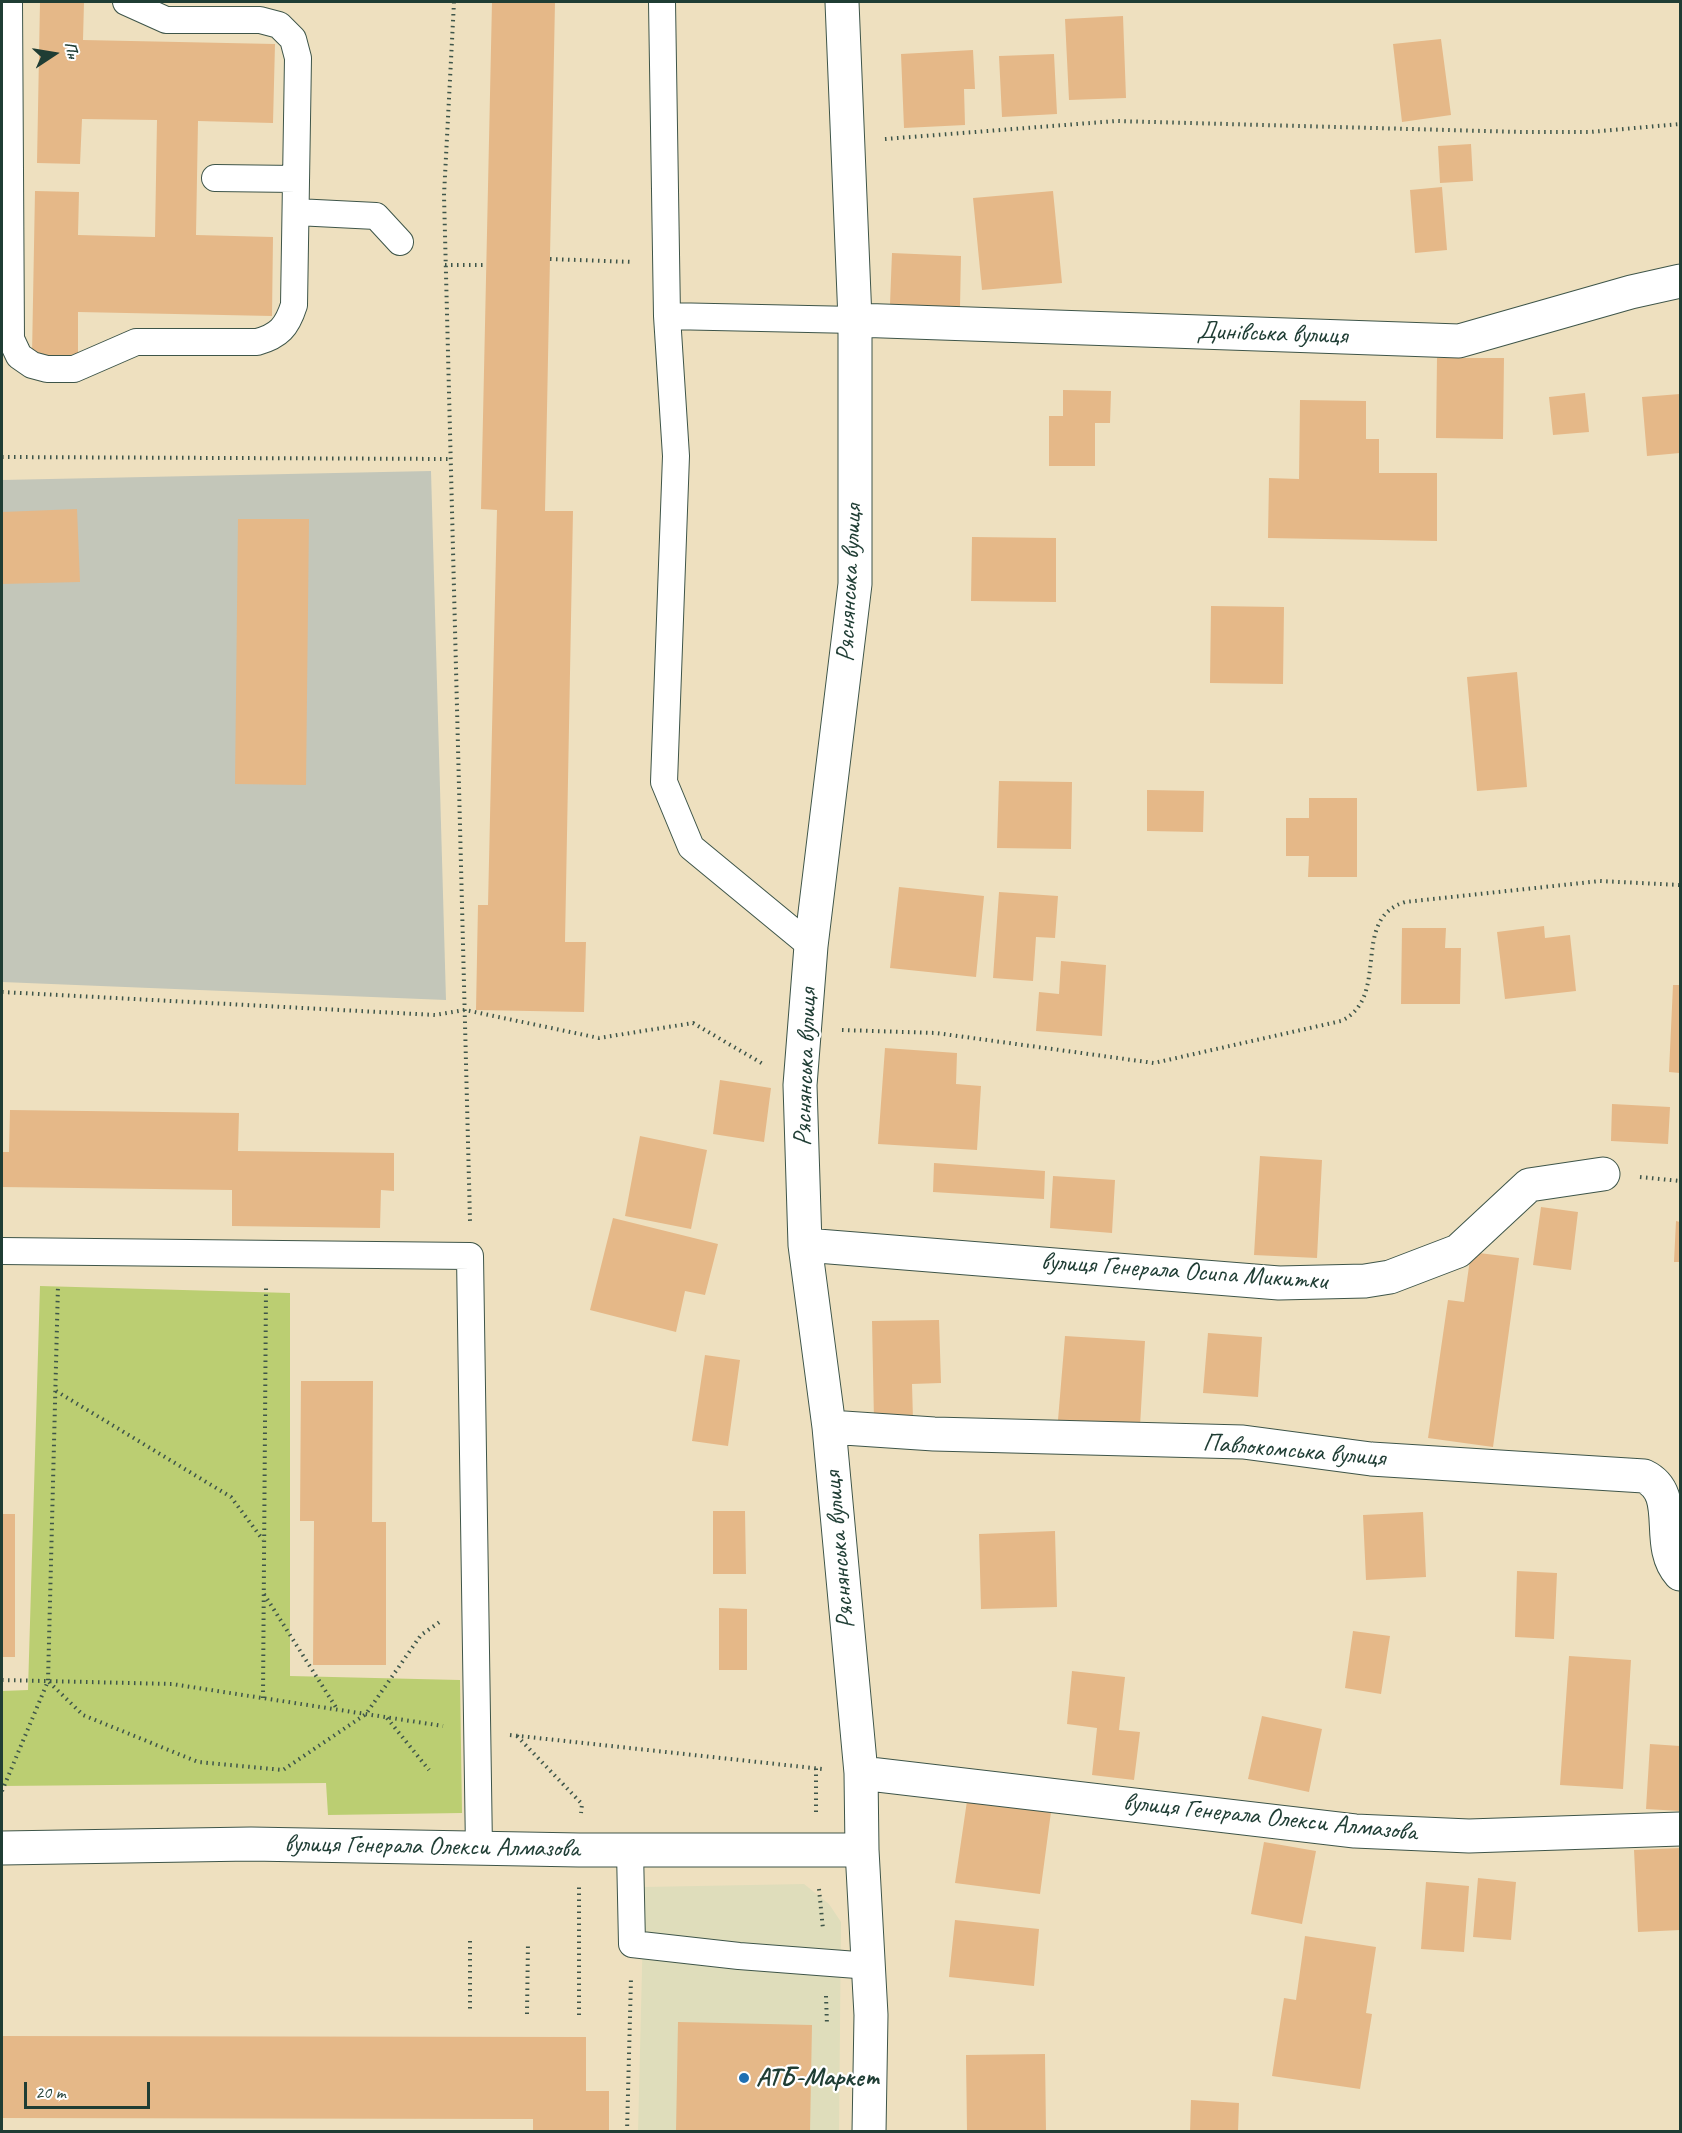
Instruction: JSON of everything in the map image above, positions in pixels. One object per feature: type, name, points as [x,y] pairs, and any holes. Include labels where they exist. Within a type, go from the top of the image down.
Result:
[{"type":"street","name":"Ряснянська вулиця","points":[[842,2],[855,320],[855,584],[811,946],[800,1085],[805,1245],[828,1427],[861,1773],[862,1850],[870,1966],[869,2132]]},
{"type":"street","name":"Динівська вулиця","points":[[855,320],[1459,341],[1631,291],[1680,282]]},
{"type":"street","name":"вулиця Генерала Осипа Микитки","points":[[805,1245],[1279,1284],[1365,1281],[1390,1277],[1458,1251],[1529,1185],[1603,1173]]},
{"type":"street","name":"Павлокомська вулиця","points":[[828,1427],[934,1434],[1243,1442],[1371,1459],[1644,1476],[1659,1480],[1670,1492],[1674,1507],[1673,1556],[1680,1574]]},
{"type":"street","name":"вулиця Генерала Олекси Алмазова","points":[[861,1773],[1355,1831],[1468,1836],[1680,1829]]},
{"type":"street","name":"вулиця Генерала Олекси Алмазова","points":[[2,1848],[251,1844],[630,1851],[862,1850]]},
{"type":"lane","points":[[9,2],[6,339],[19,356],[32,365],[74,369],[135,342],[257,342],[275,337],[288,323],[294,305],[298,58],[293,39],[279,25],[260,20],[166,20],[126,2]]},
{"type":"lane","points":[[662,2],[667,316],[676,456],[664,782],[691,847],[811,946]]},
{"type":"lane","points":[[215,178],[296,179]]},
{"type":"lane","points":[[296,212],[376,216],[400,242]]},
{"type":"lane","points":[[667,316],[855,320]]},
{"type":"lane","points":[[2,1251],[470,1256],[479,1849]]},
{"type":"lane","points":[[630,1851],[632,1944],[870,1966]]},
{"type":"path","points":[[454,2],[444,195],[470,1256]]},
{"type":"path","points":[[848,142],[1116,121],[1521,132],[1590,132],[1680,124]]},
{"type":"path","points":[[550,259],[666,264]]},
{"type":"path","points":[[445,266],[487,265]]},
{"type":"path","points":[[2,457],[451,459]]},
{"type":"path","points":[[804,1028],[936,1033],[1154,1063],[1341,1021],[1352,1016],[1360,1007],[1365,995],[1377,927],[1382,915],[1392,906],[1405,902],[1600,881],[1680,885]]},
{"type":"path","points":[[2,992],[435,1016],[465,1010],[599,1038],[693,1023],[800,1085]]},
{"type":"path","points":[[2,1791],[48,1681],[59,1251]]},
{"type":"path","points":[[263,1698],[266,1254]]},
{"type":"path","points":[[56,1391],[231,1497],[264,1541]]},
{"type":"path","points":[[264,1593],[338,1710]]},
{"type":"path","points":[[48,1681],[83,1715],[198,1762],[283,1770],[366,1714],[421,1635],[474,1597]]},
{"type":"path","points":[[2,1680],[172,1684],[476,1731],[861,1773]]},
{"type":"path","points":[[387,1718],[429,1770]]},
{"type":"path","points":[[816,1768],[816,1850],[825,1963],[827,2025]]},
{"type":"path","points":[[470,1941],[470,2012]]},
{"type":"path","points":[[527,2013],[528,1942]]},
{"type":"path","points":[[627,2132],[632,1944]]},
{"type":"shaded area","points":[[431,471],[446,1000],[2,982],[2,480]]},
{"type":"shaded area","points":[[804,1884],[829,1904],[841,1922],[839,2131],[638,2132],[644,1887]]},
{"type":"green space","points":[[40,1286],[290,1293],[290,1676],[460,1680],[462,1813],[328,1815],[326,1783],[2,1786],[2,1691],[28,1690]]},
{"type":"building","points":[[40,2],[84,2],[83,40],[275,44],[273,123],[198,121],[196,235],[273,237],[272,316],[78,312],[78,356],[32,355],[35,191],[79,192],[78,235],[155,237],[157,120],[82,119],[80,164],[37,163]]},
{"type":"building","points":[[492,2],[555,2],[545,511],[573,511],[565,942],[586,942],[584,1012],[476,1010],[478,905],[488,905],[497,510],[481,509]]},
{"type":"building","points":[[1123,16],[1126,98],[1069,100],[1065,19]]},
{"type":"building","points":[[1441,39],[1451,115],[1402,122],[1393,44]]},
{"type":"building","points":[[973,50],[975,89],[964,89],[965,125],[904,128],[901,54]]},
{"type":"building","points":[[1054,54],[1057,114],[1002,117],[999,56]]},
{"type":"building","points":[[1471,144],[1473,181],[1440,183],[1438,146]]},
{"type":"building","points":[[1442,187],[1447,250],[1415,253],[1410,190]]},
{"type":"building","points":[[1053,191],[1062,283],[982,290],[973,198]]},
{"type":"building","points":[[892,253],[961,256],[960,307],[890,304]]},
{"type":"building","points":[[1437,358],[1504,358],[1503,439],[1436,438]]},
{"type":"building","points":[[1063,390],[1111,391],[1110,423],[1095,423],[1095,466],[1049,466],[1049,416],[1063,416]]},
{"type":"building","points":[[1585,393],[1589,432],[1553,435],[1549,397]]},
{"type":"building","points":[[1680,394],[1680,453],[1647,456],[1642,397]]},
{"type":"building","points":[[1300,400],[1366,401],[1366,439],[1379,439],[1379,473],[1437,473],[1437,541],[1268,538],[1269,478],[1299,479]]},
{"type":"building","points":[[77,509],[80,582],[2,584],[2,512]]},
{"type":"building","points":[[238,519],[309,519],[306,785],[235,784]]},
{"type":"building","points":[[972,537],[1056,538],[1056,602],[971,601]]},
{"type":"building","points":[[1211,606],[1284,607],[1283,684],[1210,683]]},
{"type":"building","points":[[1517,672],[1527,787],[1477,791],[1467,677]]},
{"type":"building","points":[[999,781],[1072,782],[1071,849],[997,848]]},
{"type":"building","points":[[1147,790],[1204,791],[1203,832],[1147,831]]},
{"type":"building","points":[[1309,798],[1357,798],[1357,877],[1308,877],[1309,856],[1286,856],[1286,818],[1309,818]]},
{"type":"building","points":[[899,887],[984,896],[976,977],[890,968]]},
{"type":"building","points":[[999,892],[1058,896],[1055,938],[1036,937],[1033,981],[993,978]]},
{"type":"building","points":[[1544,926],[1545,938],[1570,935],[1576,991],[1505,999],[1497,932]]},
{"type":"building","points":[[1402,928],[1446,928],[1445,948],[1461,948],[1460,1004],[1401,1004]]},
{"type":"building","points":[[1061,961],[1106,965],[1102,1036],[1036,1031],[1039,992],[1059,994]]},
{"type":"building","points":[[1673,985],[1680,985],[1680,1073],[1669,1072]]},
{"type":"building","points":[[885,1048],[957,1053],[956,1084],[981,1086],[977,1150],[878,1144]]},
{"type":"building","points":[[720,1080],[771,1088],[764,1142],[713,1134]]},
{"type":"building","points":[[1612,1104],[1670,1107],[1668,1144],[1611,1141]]},
{"type":"building","points":[[10,1110],[239,1113],[238,1151],[394,1153],[394,1191],[381,1190],[380,1228],[232,1226],[232,1190],[2,1187],[2,1152],[9,1152]]},
{"type":"building","points":[[640,1136],[707,1150],[691,1229],[625,1216]]},
{"type":"building","points":[[1260,1156],[1322,1160],[1317,1258],[1254,1255]]},
{"type":"building","points":[[934,1163],[1045,1171],[1044,1199],[933,1192]]},
{"type":"building","points":[[1053,1176],[1115,1180],[1112,1233],[1050,1228]]},
{"type":"building","points":[[1541,1207],[1578,1212],[1571,1270],[1533,1265]]},
{"type":"building","points":[[613,1218],[718,1244],[705,1295],[685,1291],[676,1332],[590,1310]]},
{"type":"building","points":[[1676,1221],[1680,1222],[1680,1262],[1674,1262]]},
{"type":"building","points":[[1471,1252],[1519,1258],[1493,1447],[1428,1438],[1448,1300],[1464,1302]]},
{"type":"building","points":[[939,1320],[941,1383],[912,1384],[913,1420],[874,1421],[872,1321]]},
{"type":"building","points":[[1208,1333],[1262,1337],[1258,1397],[1203,1393]]},
{"type":"building","points":[[1065,1336],[1145,1341],[1140,1426],[1058,1420]]},
{"type":"building","points":[[705,1355],[740,1360],[728,1446],[692,1441]]},
{"type":"building","points":[[301,1381],[373,1381],[372,1522],[386,1522],[386,1665],[313,1665],[314,1521],[300,1521]]},
{"type":"building","points":[[713,1511],[745,1511],[746,1574],[713,1574]]},
{"type":"building","points":[[1423,1512],[1426,1577],[1366,1580],[1363,1515]]},
{"type":"building","points":[[2,1514],[15,1514],[15,1657],[2,1657]]},
{"type":"building","points":[[1055,1531],[1057,1607],[981,1609],[979,1534]]},
{"type":"building","points":[[1517,1571],[1557,1573],[1554,1639],[1515,1637]]},
{"type":"building","points":[[719,1608],[747,1609],[747,1670],[719,1670]]},
{"type":"building","points":[[1353,1631],[1390,1636],[1381,1694],[1345,1688]]},
{"type":"building","points":[[1569,1656],[1631,1660],[1623,1789],[1560,1785]]},
{"type":"building","points":[[1072,1671],[1125,1677],[1119,1730],[1140,1732],[1134,1780],[1092,1775],[1097,1728],[1067,1724]]},
{"type":"building","points":[[1262,1716],[1322,1729],[1309,1792],[1248,1779]]},
{"type":"building","points":[[1650,1744],[1680,1746],[1680,1811],[1646,1809]]},
{"type":"building","points":[[967,1801],[1051,1812],[1040,1894],[955,1883]]},
{"type":"building","points":[[1264,1842],[1316,1851],[1302,1924],[1251,1914]]},
{"type":"building","points":[[1680,1848],[1680,1930],[1638,1932],[1634,1850]]},
{"type":"building","points":[[1478,1878],[1516,1882],[1511,1940],[1473,1937]]},
{"type":"building","points":[[1426,1882],[1469,1886],[1464,1952],[1421,1949]]},
{"type":"building","points":[[955,1920],[1039,1929],[1034,1986],[949,1977]]},
{"type":"building","points":[[1305,1936],[1376,1947],[1366,2013],[1372,2014],[1360,2089],[1272,2076],[1284,1998],[1296,2000]]},
{"type":"building","name":"АТБ-Маркет","points":[[678,2022],[812,2025],[810,2132],[676,2132]]},
{"type":"building","points":[[2,2036],[586,2037],[586,2091],[609,2091],[609,2132],[533,2132],[533,2119],[2,2118]]},
{"type":"building","points":[[1045,2054],[1046,2132],[967,2132],[966,2055]]},
{"type":"building","points":[[1191,2100],[1239,2103],[1238,2132],[1190,2132]]},
{"type":"place","name":"АТБ-Маркет","points":[[744,2078]]}]
